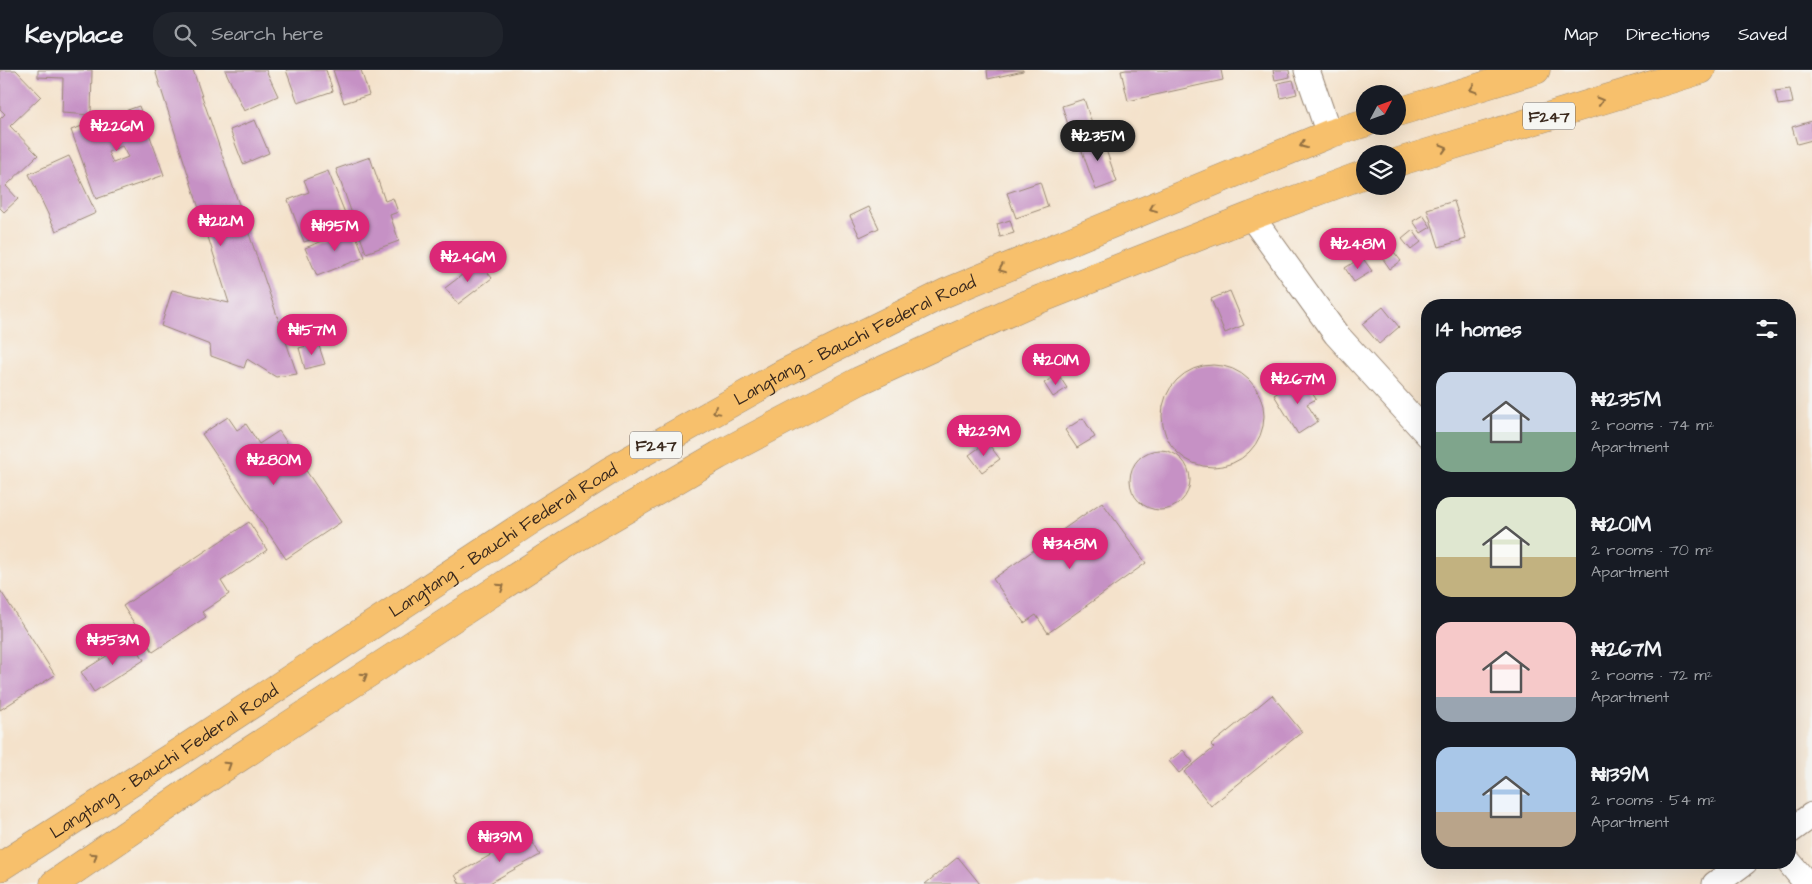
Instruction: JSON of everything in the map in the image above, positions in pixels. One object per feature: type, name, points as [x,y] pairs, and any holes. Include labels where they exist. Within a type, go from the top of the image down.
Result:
[{"type":"main road","points":[[1406,110],[1536,70]]},
{"type":"main road","name":"F247","points":[[1406,160],[1701,70]]},
{"type":"main road","name":"Langtang - Bauchi Federal Road","points":[[0,868],[608,472],[784,373],[945,293],[1329,134],[1356,125]]},
{"type":"main road","name":"F247","points":[[54,884],[222,769],[568,543],[718,455],[859,381],[1025,305],[1251,216],[1356,177]]},
{"type":"street","points":[[1307,70],[1329,134]]},
{"type":"street","points":[[1251,216],[1336,334],[1421,428]]},
{"type":"street","points":[[1796,827],[1812,816]]},
{"type":"street","points":[[1715,884],[1735,869]]},
{"type":"street","points":[[1795,869],[1807,884]]},
{"type":"building","points":[[0,70],[16,70],[41,96],[10,126],[38,155],[6,186],[18,199],[4,212],[0,208],[0,119],[5,114],[0,109]]},
{"type":"building","points":[[38,70],[92,70],[91,115],[62,113],[63,78],[38,77]]},
{"type":"building","points":[[155,70],[193,70],[297,374],[276,377],[247,359],[244,368],[211,356],[210,345],[161,326],[172,290],[229,303]]},
{"type":"building","points":[[225,70],[266,70],[278,96],[244,111]]},
{"type":"building","points":[[286,70],[326,70],[333,91],[298,103]]},
{"type":"building","points":[[333,70],[361,70],[369,95],[344,103]]},
{"type":"building","points":[[987,70],[1023,70],[1023,71],[988,79]]},
{"type":"building","points":[[1221,70],[1223,80],[1128,101],[1121,71]]},
{"type":"building","points":[[1273,70],[1289,70],[1290,77],[1275,80]]},
{"type":"building","points":[[1293,80],[1297,94],[1281,98],[1278,83]]},
{"type":"building","points":[[1790,89],[1793,103],[1778,105],[1775,91]]},
{"type":"building","points":[[1084,99],[1094,130],[1072,137],[1062,106]]},
{"type":"building","points":[[139,106],[164,175],[96,199],[71,130]],"holes":[[[122,146],[128,157],[113,163],[108,152]]]},
{"type":"building","points":[[255,120],[269,153],[243,164],[230,130]]},
{"type":"building","points":[[1812,121],[1812,140],[1797,144],[1792,127]]},
{"type":"building","points":[[1101,135],[1117,182],[1096,190],[1079,143]]},
{"type":"building","points":[[69,156],[96,213],[56,231],[29,174]]},
{"type":"building","points":[[370,157],[385,201],[393,198],[398,212],[390,215],[399,241],[366,253],[336,169]]},
{"type":"building","points":[[328,171],[345,213],[325,220],[330,233],[304,242],[288,200],[309,192],[304,180]]},
{"type":"building","points":[[1040,182],[1048,207],[1016,218],[1007,193]]},
{"type":"building","points":[[1454,201],[1466,239],[1439,247],[1427,209]]},
{"type":"building","points":[[869,207],[879,228],[860,237],[850,216]]},
{"type":"building","points":[[1423,215],[1431,227],[1421,233],[1413,221]]},
{"type":"building","points":[[1010,220],[1014,233],[1000,237],[997,224]]},
{"type":"building","points":[[353,229],[365,257],[317,276],[305,248]]},
{"type":"building","points":[[1413,230],[1421,242],[1411,250],[1402,239]]},
{"type":"building","points":[[1394,252],[1401,261],[1390,269],[1383,259]]},
{"type":"building","points":[[1362,257],[1372,271],[1354,282],[1345,268]]},
{"type":"building","points":[[479,262],[492,278],[458,304],[445,288]]},
{"type":"building","points":[[1230,291],[1244,325],[1225,333],[1211,299]]},
{"type":"building","points":[[1383,307],[1399,327],[1379,344],[1362,324]]},
{"type":"building","points":[[318,343],[325,364],[305,369],[299,348]]},
{"type":"building","points":[[1213,365],[1232,369],[1249,380],[1260,397],[1264,416],[1260,435],[1249,452],[1232,463],[1213,467],[1194,463],[1177,452],[1166,435],[1162,416],[1166,397],[1177,380],[1194,369]]},
{"type":"building","points":[[1058,374],[1067,388],[1053,397],[1044,383]]},
{"type":"building","points":[[1302,378],[1316,399],[1307,404],[1318,421],[1298,434],[1274,395]]},
{"type":"building","points":[[228,417],[237,430],[246,424],[259,444],[279,431],[341,522],[286,559],[202,434]]},
{"type":"building","points":[[1083,418],[1095,437],[1077,448],[1065,430]]},
{"type":"building","points":[[987,442],[1000,459],[982,472],[969,455]]},
{"type":"building","points":[[1160,450],[1177,455],[1185,463],[1190,480],[1185,497],[1177,505],[1160,510],[1143,505],[1135,497],[1130,480],[1135,463],[1143,455]]},
{"type":"building","points":[[1102,502],[1146,563],[1048,633],[1036,615],[1024,623],[993,579]]},
{"type":"building","points":[[249,522],[267,550],[221,581],[229,594],[202,612],[206,617],[153,652],[123,606]]},
{"type":"building","points":[[0,590],[55,675],[0,710]]},
{"type":"building","points":[[132,640],[144,660],[94,692],[81,672]]},
{"type":"building","points":[[1272,695],[1302,732],[1211,806],[1184,772],[1214,748],[1211,745]]},
{"type":"building","points":[[1183,750],[1193,762],[1179,773],[1169,761]]},
{"type":"building","points":[[528,834],[540,855],[488,884],[460,884],[455,875]]},
{"type":"building","points":[[958,857],[980,884],[925,884]]}]
